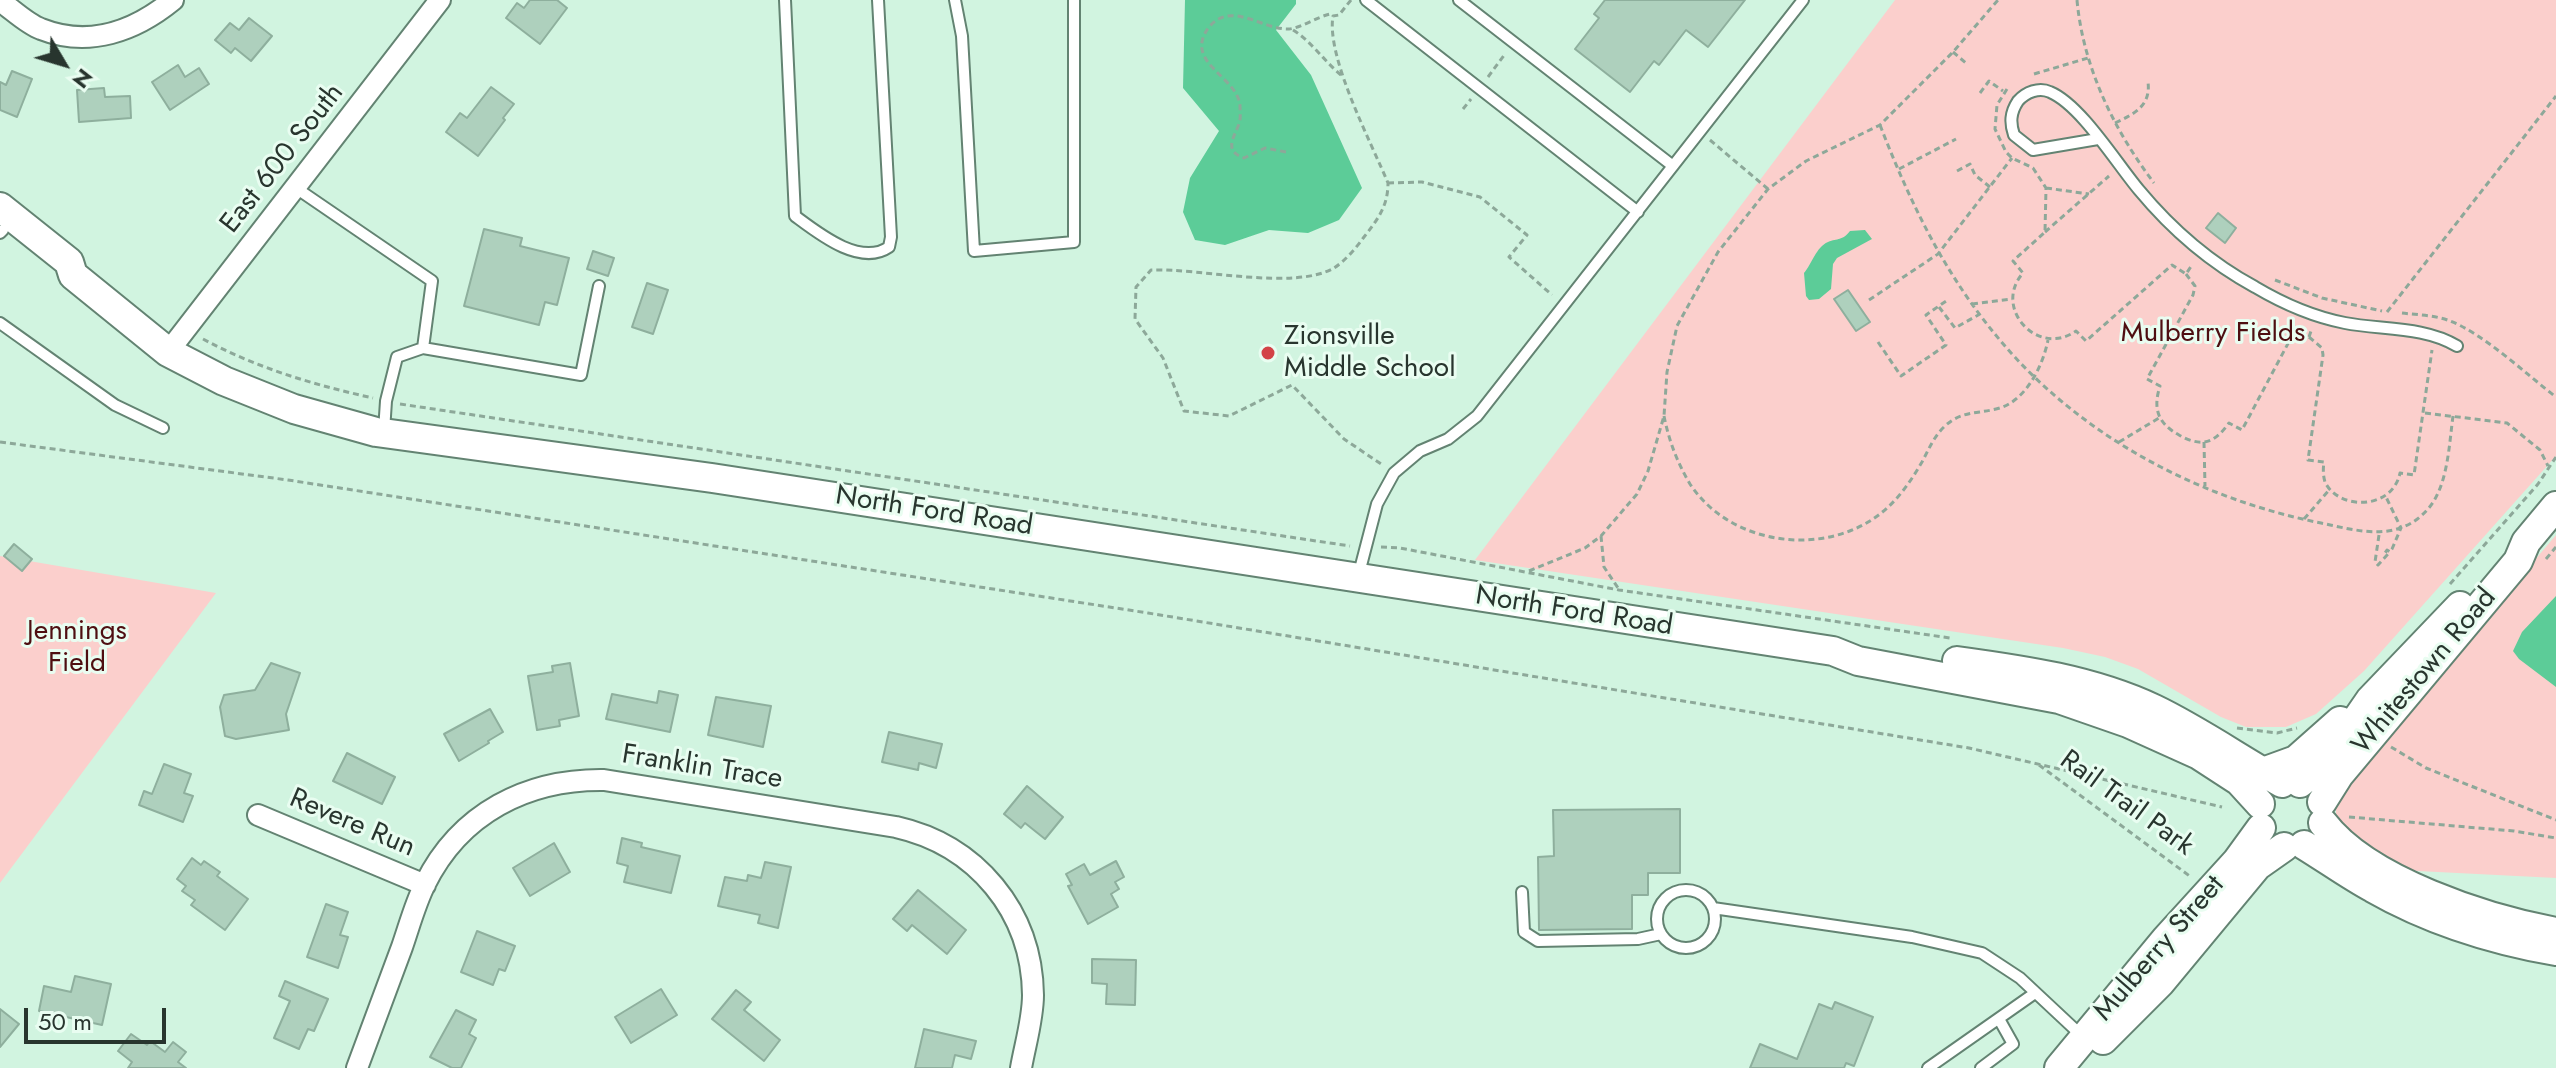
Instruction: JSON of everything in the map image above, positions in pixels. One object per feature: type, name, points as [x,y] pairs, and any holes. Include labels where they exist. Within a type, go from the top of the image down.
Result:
[{"type":"main road","name":"North Ford Road","points":[[1,224],[69,262],[73,275],[168,352],[224,381],[294,409],[384,433],[739,482],[1833,651],[1858,661],[2059,699],[2128,723],[2199,755],[2239,781],[2260,816]]},
{"type":"main road","name":"Whitestown Road","points":[[2331,814],[2339,775],[2518,561],[2526,542],[2556,506]]},
{"type":"main road","name":"Whitestown Road","points":[[2282,779],[2330,758],[2370,700],[2469,596],[2505,553],[2526,542]]},
{"type":"main road","name":"North Ford Road","points":[[1833,651],[1860,647],[2023,670],[2095,687],[2153,709],[2282,779]]},
{"type":"main road","name":"Whitestown Road","points":[[2282,779],[2296,760],[2350,711],[2370,700]]},
{"type":"main road","points":[[2556,932],[2472,911],[2413,886],[2354,855],[2317,793],[2282,779],[2272,787],[2260,816],[2274,843],[2294,846],[2373,889],[2440,920],[2517,944],[2556,951]]},
{"type":"main road","points":[[2294,846],[2319,832],[2331,814]]},
{"type":"main road","name":"Mulberry Street","points":[[2059,1068],[2237,861],[2260,816]]},
{"type":"main road","name":"Mulberry Street","points":[[2074,1068],[2160,983],[2257,866],[2294,846]]},
{"type":"street","points":[[0,1],[39,29],[78,38],[114,35],[150,19],[173,0]]},
{"type":"street","name":"East 600 South","points":[[168,352],[440,0]]},
{"type":"street","name":"Franklin Trace","points":[[357,1068],[425,885],[458,834],[489,810],[530,790],[580,780],[604,780],[923,833],[969,860],[1001,892],[1012,911],[1031,972],[1033,998],[1021,1068]]},
{"type":"street","name":"Revere Run","points":[[258,815],[425,885]]},
{"type":"lane","points":[[785,0],[795,216],[825,238],[867,254],[879,254],[889,247],[891,237],[878,0]]},
{"type":"lane","points":[[955,0],[962,36],[974,251],[1074,242],[1074,0]]},
{"type":"lane","points":[[1366,0],[1638,212]]},
{"type":"lane","points":[[1459,0],[1673,166]]},
{"type":"lane","points":[[1358,579],[1377,504],[1394,473],[1420,451],[1448,439],[1477,416],[1803,0]]},
{"type":"lane","points":[[2098,139],[2033,150],[2014,135],[2011,116],[2026,93],[2047,90],[2069,106],[2098,139],[2154,208],[2185,240],[2201,254],[2278,300],[2342,323],[2433,334],[2457,346]]},
{"type":"lane","points":[[296,188],[432,281],[423,348]]},
{"type":"lane","points":[[384,433],[386,401],[397,357],[423,348],[581,375],[599,286]]},
{"type":"lane","points":[[0,323],[115,405],[163,428]]},
{"type":"lane","points":[[1692,890],[1708,900],[1713,908],[1714,927],[1710,936],[1694,947],[1675,946],[1661,934],[1657,925],[1660,906],[1673,893],[1692,890]]},
{"type":"lane","points":[[1522,892],[1524,932],[1538,941],[1638,939],[1661,934]]},
{"type":"lane","points":[[1713,908],[1912,937],[1982,953],[2020,978],[2084,1037]]},
{"type":"lane","points":[[1928,1068],[2035,993]]},
{"type":"lane","points":[[1981,1068],[2013,1044],[1999,1019]]},
{"type":"path","points":[[1291,29],[1315,18],[1339,15],[1351,0]]},
{"type":"path","points":[[1529,571],[1585,548],[1601,536],[1637,494],[1648,471],[1664,416],[1667,372],[1677,326],[1718,252],[1768,189],[1806,161],[1880,125],[1953,52],[1998,0]]},
{"type":"path","points":[[2077,0],[2088,58],[2115,123],[2161,191]]},
{"type":"path","points":[[1286,152],[1265,148],[1244,158],[1236,155],[1230,142],[1239,124],[1240,100],[1232,86],[1209,66],[1203,48],[1210,26],[1234,13],[1265,25],[1291,29],[1304,37],[1313,50],[1345,79]]},
{"type":"path","points":[[1333,16],[1333,37],[1345,79],[1388,183],[1388,200],[1378,219],[1356,247],[1332,269],[1308,278],[1151,270],[1136,287],[1135,319],[1163,358],[1184,411],[1229,416],[1292,385],[1344,439],[1394,473]]},
{"type":"path","points":[[1463,109],[1514,43]]},
{"type":"path","points":[[1953,52],[1967,64]]},
{"type":"path","points":[[2029,76],[2088,58]]},
{"type":"path","points":[[1980,93],[1989,81],[2004,92]]},
{"type":"path","points":[[2115,123],[2144,106],[2148,98],[2148,82]]},
{"type":"path","points":[[2014,83],[2004,92],[1997,105],[1995,129],[1999,141],[2012,158],[2033,168],[2046,188],[2045,232]]},
{"type":"path","points":[[2387,312],[2556,96]]},
{"type":"path","points":[[1880,125],[1911,203],[1938,254],[2013,356],[2071,408],[2145,459],[2260,509],[2380,533],[2401,528],[2430,507],[2446,460],[2453,416]]},
{"type":"path","points":[[1898,170],[1956,139]]},
{"type":"path","points":[[1710,140],[1768,189]]},
{"type":"path","points":[[1869,300],[1938,254],[2012,158]]},
{"type":"path","points":[[1957,171],[1970,164],[1975,175],[1990,187]]},
{"type":"path","points":[[2109,176],[2013,261],[2023,273],[2013,288],[2014,311],[2038,337],[2048,340],[2063,338],[2076,331],[2086,341],[2172,265],[2186,274],[2195,286],[2193,295],[2147,379],[2160,386],[2156,404],[2159,418],[2175,433],[2204,442],[2217,436],[2229,423],[2242,430],[2292,336],[2309,337],[2322,348],[2323,355],[2308,460],[2324,462],[2325,482],[2339,497],[2373,502],[2386,497],[2394,489],[2400,473],[2414,475],[2432,350]]},
{"type":"path","points":[[1388,183],[1422,182],[1480,197],[1527,235],[1509,257],[1563,306]]},
{"type":"path","points":[[2046,188],[2089,194]]},
{"type":"path","points":[[2186,274],[2192,265]]},
{"type":"path","points":[[2264,274],[2300,291],[2354,306],[2452,321],[2472,332],[2556,397]]},
{"type":"path","points":[[1878,342],[1901,376],[1946,345],[1926,315],[1949,299]]},
{"type":"path","points":[[1972,304],[2012,299]]},
{"type":"path","points":[[1939,306],[1955,328],[1980,314]]},
{"type":"path","points":[[2309,337],[2312,328]]},
{"type":"path","points":[[1664,416],[1670,444],[1691,485],[1707,503],[1724,517],[1766,536],[1808,540],[1843,533],[1878,516],[1897,499],[1942,429],[1963,414],[2000,409],[2010,404],[2035,377],[2046,354],[2048,340]]},
{"type":"path","points":[[225,351],[319,386],[386,401],[1342,545]]},
{"type":"path","points":[[2425,413],[2507,423],[2540,450],[2548,467],[2556,457]]},
{"type":"path","points":[[2119,442],[2159,418]]},
{"type":"path","points":[[0,442],[288,480],[1132,611],[1954,745],[2222,807]]},
{"type":"path","points":[[2204,442],[2205,487]]},
{"type":"path","points":[[2304,519],[2330,489]]},
{"type":"path","points":[[2380,533],[2375,562],[2378,565],[2388,554],[2385,553],[2387,550],[2390,552],[2392,549],[2401,528],[2386,497]]},
{"type":"path","points":[[1601,536],[1604,567],[1619,590]]},
{"type":"path","points":[[1400,548],[1619,590],[1956,639]]},
{"type":"path","points":[[2235,728],[2267,733],[2297,728]]},
{"type":"path","points":[[2388,745],[2426,768],[2556,820]]},
{"type":"path","name":"Rail Trail Park","points":[[2036,763],[2192,877]]},
{"type":"path","points":[[2331,814],[2514,831],[2556,838]]},
{"type":"green space","name":"Mulberry Fields","points":[[1895,0],[2556,0],[2556,456],[2364,671],[2316,714],[2286,727],[2246,727],[2221,717],[2138,669],[2105,657],[2063,648],[1475,560]]},
{"type":"green space","points":[[2556,535],[2556,878],[2398,870],[2336,824],[2340,790]]},
{"type":"green space","name":"Jennings Field","points":[[0,556],[216,593],[0,883]]},
{"type":"shaded area","points":[[1185,0],[1296,0],[1276,30],[1311,75],[1362,188],[1339,220],[1308,233],[1269,230],[1225,245],[1195,240],[1183,212],[1190,178],[1219,131],[1183,88]]},
{"type":"shaded area","points":[[1865,230],[1872,239],[1837,258],[1833,264],[1831,289],[1819,299],[1809,300],[1804,273],[1820,248],[1850,231]]},
{"type":"shaded area","points":[[2556,596],[2556,687],[2513,651],[2522,632]]},
{"type":"building","points":[[530,0],[557,0],[567,8],[540,44],[506,18],[517,3],[524,8]]},
{"type":"building","points":[[1605,0],[1745,0],[1708,47],[1686,30],[1659,65],[1654,61],[1630,92],[1575,49],[1599,18],[1594,14]]},
{"type":"building","points":[[249,18],[272,36],[251,61],[235,48],[231,53],[215,40],[230,23],[239,30]]},
{"type":"building","points":[[178,65],[185,77],[199,68],[209,84],[170,110],[152,82]]},
{"type":"building","points":[[12,71],[32,79],[17,117],[0,110],[0,82],[6,85]]},
{"type":"building","points":[[491,87],[514,104],[478,156],[446,132],[460,113],[467,118]]},
{"type":"building","points":[[104,88],[105,97],[130,96],[131,118],[79,122],[77,90]]},
{"type":"building","points":[[2218,213],[2236,228],[2225,243],[2206,228]]},
{"type":"building","points":[[484,229],[522,238],[520,246],[569,258],[557,305],[545,302],[539,325],[464,306]]},
{"type":"building","points":[[593,251],[614,258],[608,276],[587,269]]},
{"type":"building","points":[[647,283],[668,290],[653,334],[632,327]]},
{"type":"building","points":[[1848,290],[1870,322],[1856,331],[1834,299]]},
{"type":"building","points":[[14,544],[32,559],[22,571],[4,556]]},
{"type":"building","points":[[271,663],[300,673],[286,714],[289,730],[236,739],[225,736],[220,707],[224,695],[255,690]]},
{"type":"building","points":[[570,663],[579,716],[559,720],[560,726],[537,730],[528,676],[553,672],[552,666]]},
{"type":"building","points":[[659,691],[678,695],[670,732],[606,719],[612,694],[657,703]]},
{"type":"building","points":[[716,697],[771,706],[763,747],[708,735]]},
{"type":"building","points":[[490,709],[503,732],[459,761],[444,734]]},
{"type":"building","points":[[889,732],[942,744],[936,768],[919,763],[918,770],[882,762]]},
{"type":"building","points":[[347,753],[395,777],[382,804],[333,781]]},
{"type":"building","points":[[164,764],[191,774],[184,793],[193,796],[183,822],[139,805],[144,791],[152,794]]},
{"type":"building","points":[[1027,786],[1063,817],[1045,839],[1025,823],[1021,828],[1004,814]]},
{"type":"building","points":[[1680,809],[1680,873],[1648,873],[1648,895],[1632,895],[1632,929],[1539,930],[1538,857],[1554,856],[1553,810]]},
{"type":"building","points":[[622,838],[642,843],[641,847],[680,856],[671,893],[624,882],[628,866],[617,863]]},
{"type":"building","points":[[554,843],[570,872],[530,896],[513,868]]},
{"type":"building","points":[[192,858],[201,865],[204,861],[220,872],[217,876],[248,899],[225,930],[191,905],[195,900],[182,891],[186,886],[177,879]]},
{"type":"building","points":[[1116,861],[1124,877],[1115,882],[1119,889],[1111,894],[1118,907],[1088,924],[1068,886],[1072,885],[1066,874],[1084,864],[1090,875]]},
{"type":"building","points":[[765,862],[791,867],[778,928],[758,923],[760,915],[718,906],[725,877],[747,881],[748,875],[761,878]]},
{"type":"building","points":[[918,890],[966,930],[947,954],[912,925],[907,931],[893,919]]},
{"type":"building","points":[[326,904],[348,912],[340,935],[348,937],[338,968],[307,957]]},
{"type":"building","points":[[477,931],[515,946],[505,971],[499,969],[493,985],[461,972]]},
{"type":"building","points":[[1092,959],[1136,960],[1135,1005],[1106,1004],[1107,984],[1092,983]]},
{"type":"building","points":[[75,976],[111,984],[102,1025],[39,1011],[44,986],[71,992]]},
{"type":"building","points":[[285,981],[328,999],[314,1031],[308,1029],[299,1049],[274,1038],[290,1001],[279,996]]},
{"type":"building","points":[[661,989],[677,1015],[631,1043],[615,1017]]},
{"type":"building","points":[[736,990],[751,1002],[744,1010],[780,1040],[764,1061],[712,1019]]},
{"type":"building","points":[[1835,1002],[1873,1017],[1854,1066],[1846,1063],[1844,1068],[1750,1068],[1760,1044],[1797,1059],[1819,1004],[1832,1009]]},
{"type":"building","points":[[0,1009],[19,1024],[0,1047]]},
{"type":"building","points":[[456,1010],[476,1020],[469,1034],[476,1038],[461,1068],[452,1068],[430,1057]]},
{"type":"building","points":[[924,1029],[976,1041],[971,1059],[955,1055],[952,1068],[915,1068]]},
{"type":"building","points":[[131,1034],[147,1045],[150,1041],[165,1052],[173,1042],[186,1052],[178,1062],[186,1068],[128,1068],[132,1062],[118,1051]]},
{"type":"place","name":"Zionsville Middle School","points":[[1268,353]]}]
